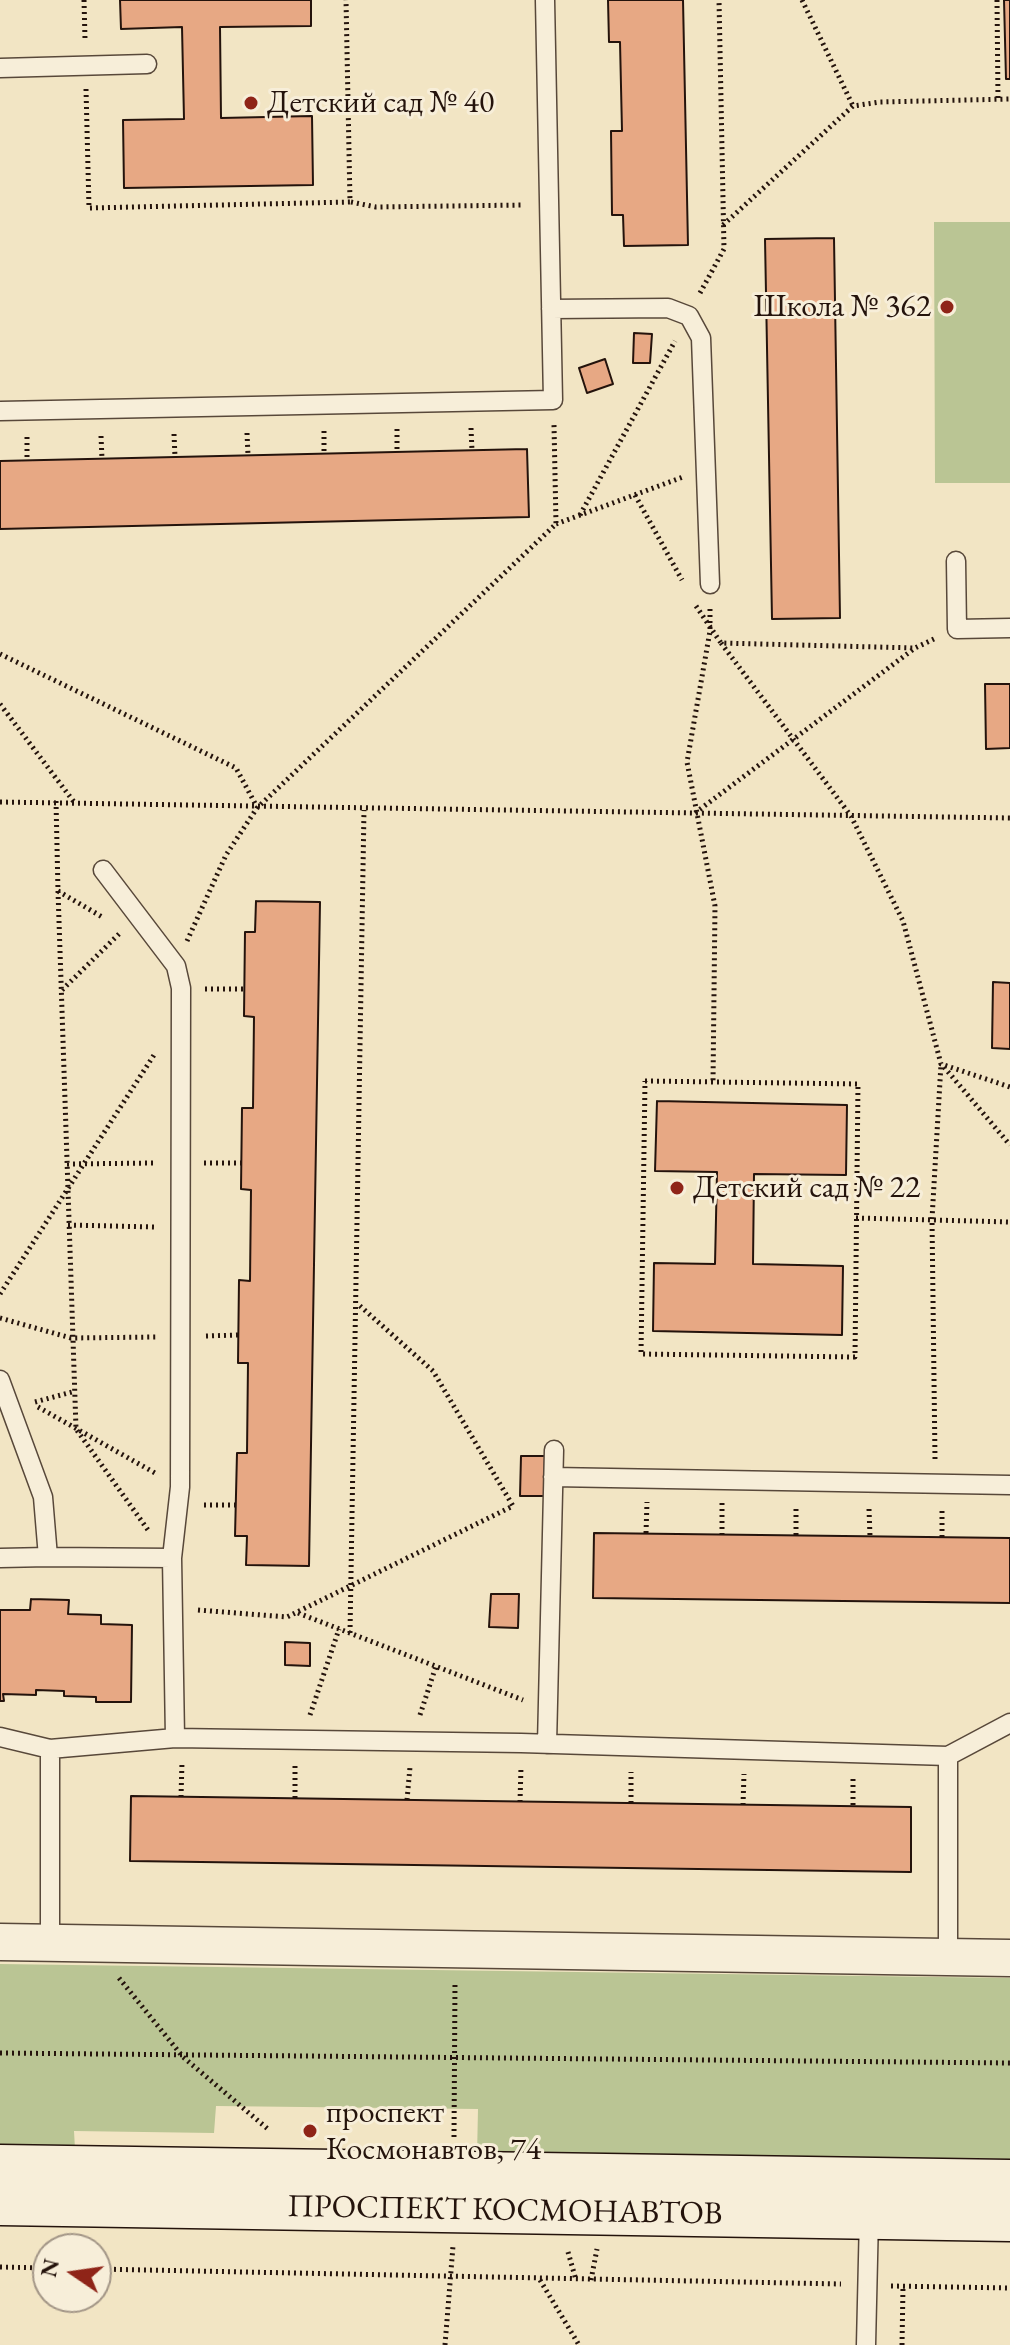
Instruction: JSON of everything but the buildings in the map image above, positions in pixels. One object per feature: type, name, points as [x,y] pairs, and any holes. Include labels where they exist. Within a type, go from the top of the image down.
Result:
[{"type":"street","points":[[0,1942],[1010,1958]]},
{"type":"street","name":"ПРОСПЕКТ КОСМОНАВТОВ","points":[[0,2167],[870,2198],[1010,2219]]},
{"type":"street","name":"ПРОСПЕКТ КОСМОНАВТОВ","points":[[0,2203],[870,2198],[1010,2182]]},
{"type":"lane","points":[[0,411],[553,400],[545,0]]},
{"type":"lane","points":[[0,68],[147,64]]},
{"type":"lane","points":[[551,309],[668,308],[689,316],[701,338],[710,584]]},
{"type":"lane","points":[[956,561],[957,629],[1010,628]]},
{"type":"lane","points":[[103,870],[176,966],[181,988],[180,1487],[172,1558],[175,1738]]},
{"type":"lane","points":[[0,1380],[43,1497],[48,1557]]},
{"type":"lane","points":[[547,1744],[554,1450]]},
{"type":"lane","points":[[553,1477],[1010,1485]]},
{"type":"lane","points":[[0,1558],[172,1558]]},
{"type":"lane","points":[[0,1737],[50,1749],[175,1738],[547,1744],[948,1756],[1010,1723]]},
{"type":"lane","points":[[50,1749],[50,1943]]},
{"type":"lane","points":[[948,1756],[948,1957]]},
{"type":"lane","points":[[866,2345],[870,2198]]},
{"type":"path","points":[[84,0],[89,208],[350,202],[376,207],[504,205]]},
{"type":"path","points":[[346,0],[350,202]]},
{"type":"path","points":[[580,515],[724,249],[719,0]]},
{"type":"path","points":[[802,0],[853,106]]},
{"type":"path","points":[[997,0],[998,99]]},
{"type":"path","points":[[723,225],[853,106],[880,102],[1010,99]]},
{"type":"path","points":[[553,400],[556,524]]},
{"type":"path","points":[[176,966],[226,855],[257,808],[556,524],[705,468]]},
{"type":"path","points":[[635,495],[687,590]]},
{"type":"path","points":[[710,584],[710,631],[687,762],[715,906],[713,1082]]},
{"type":"path","points":[[695,604],[710,631],[851,816],[903,921],[941,1064],[932,1219],[935,1484]]},
{"type":"path","points":[[695,814],[915,648],[957,629]]},
{"type":"path","points":[[721,643],[915,648]]},
{"type":"path","points":[[0,654],[236,768],[257,808]]},
{"type":"path","points":[[0,704],[74,802]]},
{"type":"path","points":[[0,802],[1010,818]]},
{"type":"path","points":[[350,1633],[358,1305],[364,810]]},
{"type":"path","points":[[58,891],[72,1392],[76,1429],[136,1516],[172,1558]]},
{"type":"path","points":[[62,990],[124,930]]},
{"type":"path","points":[[181,988],[244,989]]},
{"type":"path","points":[[941,1064],[1010,1087]]},
{"type":"path","points":[[941,1064],[1010,1145]]},
{"type":"path","points":[[645,1081],[713,1082],[858,1084],[855,1357],[641,1354],[645,1081]]},
{"type":"path","points":[[0,1294],[136,1082]]},
{"type":"path","points":[[67,1164],[242,1163]]},
{"type":"path","points":[[856,1218],[1010,1222]]},
{"type":"path","points":[[68,1225],[181,1228]]},
{"type":"path","points":[[173,1608],[287,1617],[513,1506],[433,1371],[358,1305]]},
{"type":"path","points":[[0,1318],[71,1338],[181,1336]]},
{"type":"path","points":[[72,1392],[31,1403],[180,1487]]},
{"type":"path","points":[[297,1612],[548,1709]]},
{"type":"path","points":[[301,1739],[339,1629]]},
{"type":"path","points":[[411,1741],[436,1666]]},
{"type":"path","points":[[99,1943],[127,1989],[183,2057],[246,2114],[278,2137]]},
{"type":"path","points":[[454,2148],[456,1968]]},
{"type":"path","points":[[0,2053],[183,2057],[454,2055],[1010,2063]]},
{"type":"path","points":[[445,2345],[453,2238]]},
{"type":"path","points":[[564,2239],[576,2280]]},
{"type":"path","points":[[591,2280],[599,2240]]},
{"type":"path","points":[[0,2267],[32,2268]]},
{"type":"path","points":[[112,2269],[1010,2288]]},
{"type":"path","points":[[540,2279],[579,2345]]},
{"type":"path","points":[[902,2345],[903,2287]]},
{"type":"green space","points":[[934,222],[1010,222],[1010,483],[935,483]]},
{"type":"green space","points":[[0,1964],[1010,1978],[1010,2163],[477,2156],[478,2109],[216,2106],[214,2133],[74,2131],[75,2149],[0,2148]]},
{"type":"place","name":"Детский сад № 40","points":[[251,103]]},
{"type":"place","name":"Школа № 362","points":[[947,307]]},
{"type":"place","name":"Детский сад № 22","points":[[677,1188]]},
{"type":"place","name":"проспект Космонавтов, 74","points":[[310,2131]]}]
